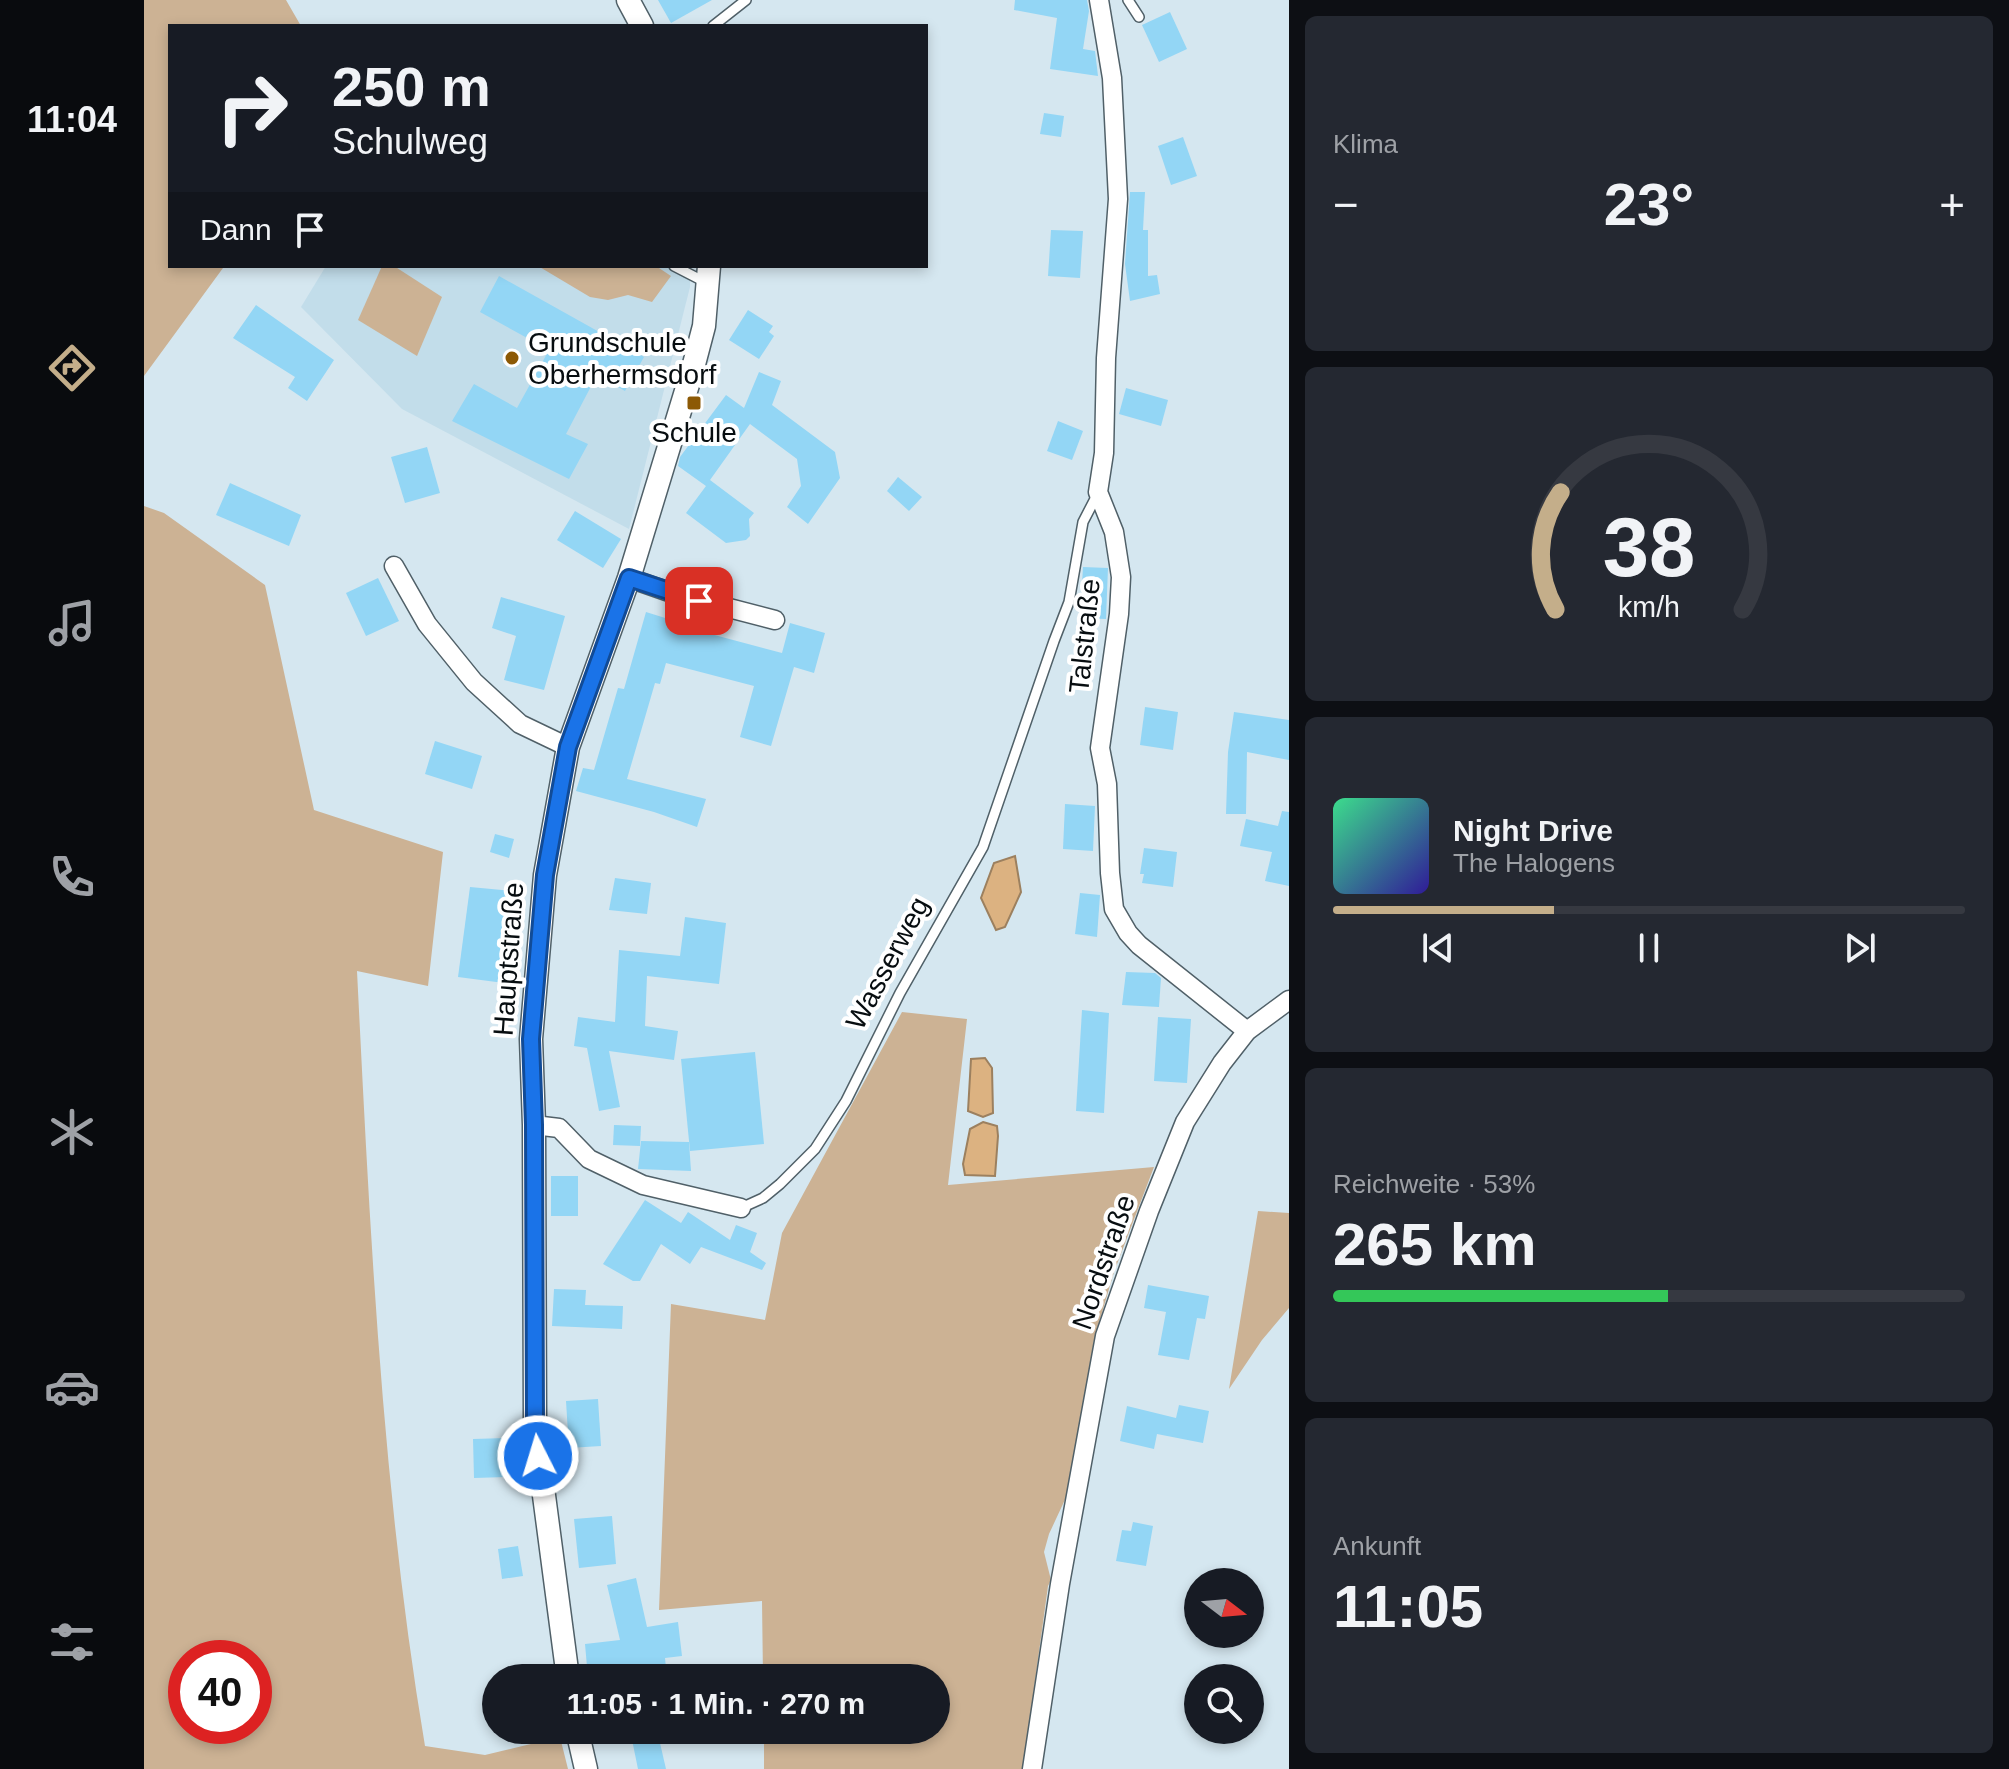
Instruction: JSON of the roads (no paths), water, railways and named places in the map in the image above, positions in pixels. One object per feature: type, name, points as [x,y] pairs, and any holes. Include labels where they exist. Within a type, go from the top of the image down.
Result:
[{"type":"street","points":[[628,0],[641,24]]},
{"type":"street","points":[[1098,492],[1104,453],[1106,358],[1118,199],[1112,78],[1099,0]]},
{"type":"street","name":"Hauptstraße","points":[[566,1664],[535,1427],[531,1039],[545,875],[568,747],[629,578],[693,368],[704,326],[709,275]]},
{"type":"street","name":"Talstraße","points":[[1098,492],[1114,532],[1121,577],[1119,614],[1100,748],[1107,784],[1114,909],[1139,945],[1247,1031]]},
{"type":"street","points":[[394,566],[427,624],[474,682],[520,724],[568,747]]},
{"type":"street","points":[[629,578],[687,598],[775,620]]},
{"type":"street","name":"Nordstraße","points":[[1032,1769],[1060,1584],[1105,1336],[1115,1304],[1185,1122],[1222,1063],[1247,1031],[1289,1000]]},
{"type":"street","name":"Wasserweg","points":[[534,1125],[559,1128],[589,1159],[643,1185],[741,1208]]},
{"type":"lane","points":[[716,24],[746,0]]},
{"type":"lane","points":[[1128,0],[1139,17]]},
{"type":"lane","points":[[682,268],[709,275]]},
{"type":"lane","name":"Wasserweg","points":[[741,1208],[763,1198],[815,1149],[846,1101],[900,993],[983,847],[1069,602],[1083,522],[1098,492]]},
{"type":"place","name":"Grundschule Oberhermsdorf","points":[[512,358]]},
{"type":"place","name":"Schule","points":[[694,403]]}]
